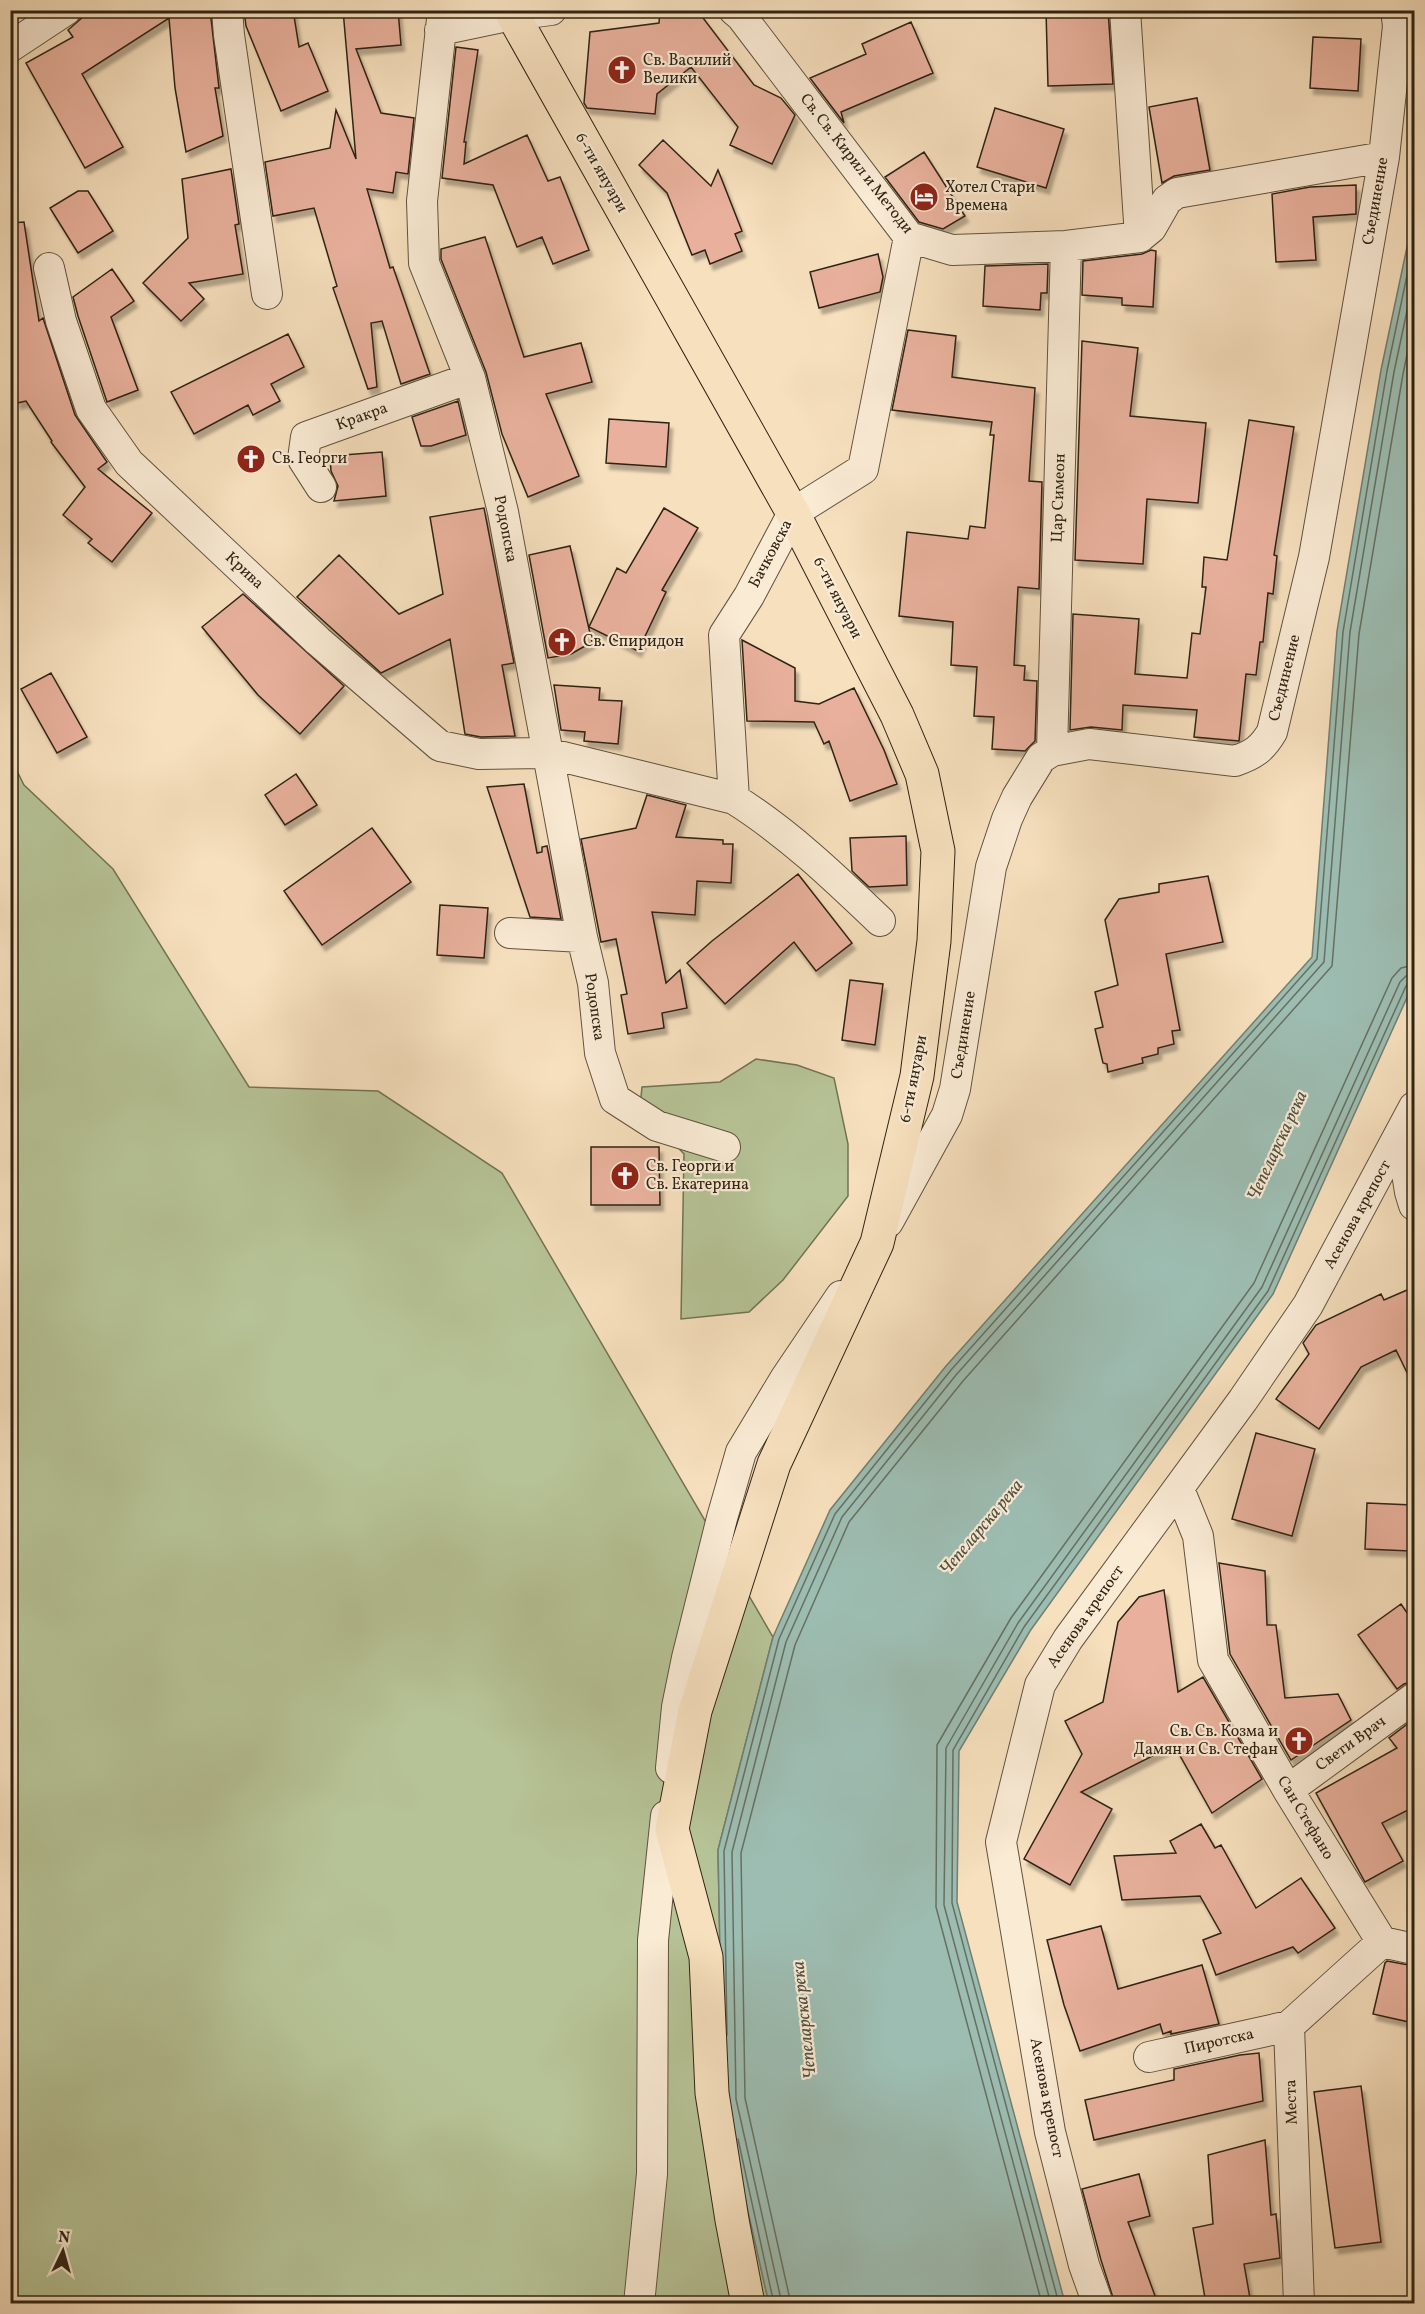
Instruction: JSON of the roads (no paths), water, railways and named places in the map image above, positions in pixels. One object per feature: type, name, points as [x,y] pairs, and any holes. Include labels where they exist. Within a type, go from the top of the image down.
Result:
[{"type":"main road","name":"6-ти януари","points":[[511,13],[793,513],[897,715],[922,774],[938,851],[934,940],[917,1076],[877,1243],[774,1464],[695,1711],[672,1829],[706,1958],[712,2093],[748,2304]]},
{"type":"street","points":[[10,47],[66,10]]},
{"type":"street","points":[[227,10],[267,294]]},
{"type":"street","points":[[442,20],[551,10]]},
{"type":"street","name":"Св. Св. Кирил и Методи","points":[[734,10],[741,16],[909,237],[952,250],[1066,246],[1140,237]]},
{"type":"street","points":[[1125,10],[1140,237]]},
{"type":"street","name":"Родопска","points":[[442,20],[422,201],[424,263],[470,378],[503,512],[582,937],[593,983],[600,1053],[615,1099],[657,1126],[725,1148]]},
{"type":"street","name":"Съединение","points":[[639,2304],[652,2174],[653,1940],[677,1707],[722,1518],[741,1452],[785,1379],[877,1243],[948,1115],[955,1089],[991,867],[1017,797],[1041,758],[1052,751],[1089,744],[1235,761],[1250,756],[1263,747],[1272,732],[1314,557],[1384,157],[1403,20]]},
{"type":"street","points":[[1140,237],[1151,228],[1167,200],[1177,193],[1384,157]]},
{"type":"street","name":"Бачковска","points":[[734,799],[724,635],[749,596],[793,513],[863,469],[909,237]]},
{"type":"street","name":"Цар Симеон","points":[[1052,751],[1066,246]]},
{"type":"street","name":"Крива","points":[[49,268],[61,321],[91,409],[129,463],[318,641],[440,746],[479,753],[547,753]]},
{"type":"street","name":"Кракра","points":[[321,487],[303,459],[306,437],[470,378]]},
{"type":"street","points":[[547,753],[734,799],[822,866],[880,921]]},
{"type":"street","points":[[510,933],[582,937]]},
{"type":"street","name":"Асенова крепост","points":[[1098,2304],[1084,2265],[1050,2132],[1001,1842],[1040,1685],[1068,1639],[1179,1489],[1308,1305],[1408,1133],[1414,1107]]},
{"type":"street","points":[[1408,1133],[1410,1192],[1414,1205]]},
{"type":"street","name":"Сан Стефано","points":[[1179,1489],[1198,1536],[1213,1660],[1288,1791],[1382,1942]]},
{"type":"street","name":"Свети Врач","points":[[1288,1791],[1414,1698]]},
{"type":"street","points":[[1289,2026],[1382,1942],[1414,1949]]},
{"type":"street","name":"Пиротска","points":[[1149,2057],[1289,2026]]},
{"type":"street","name":"Места","points":[[1289,2026],[1299,2304]]},
{"type":"water","name":"Чепеларска река","points":[[1414,214],[1414,982],[1273,1294],[1030,1631],[959,1751],[957,1902],[1065,2303],[769,2304],[723,2101],[718,1850],[773,1637],[830,1510],[946,1366],[1312,957],[1337,631],[1381,370]]},
{"type":"place","name":"Св. Василий Велики","points":[[622,70]]},
{"type":"place","name":"Хотел Стари Времена","points":[[924,197]]},
{"type":"place","name":"Св. Георги","points":[[251,459]]},
{"type":"place","name":"Св. Спиридон","points":[[562,642]]},
{"type":"place","name":"Св. Георги и Св. Екатерина","points":[[625,1176]]},
{"type":"place","name":"Св. Св. Козма и Дамян и Св. Стефан","points":[[1299,1741]]}]
